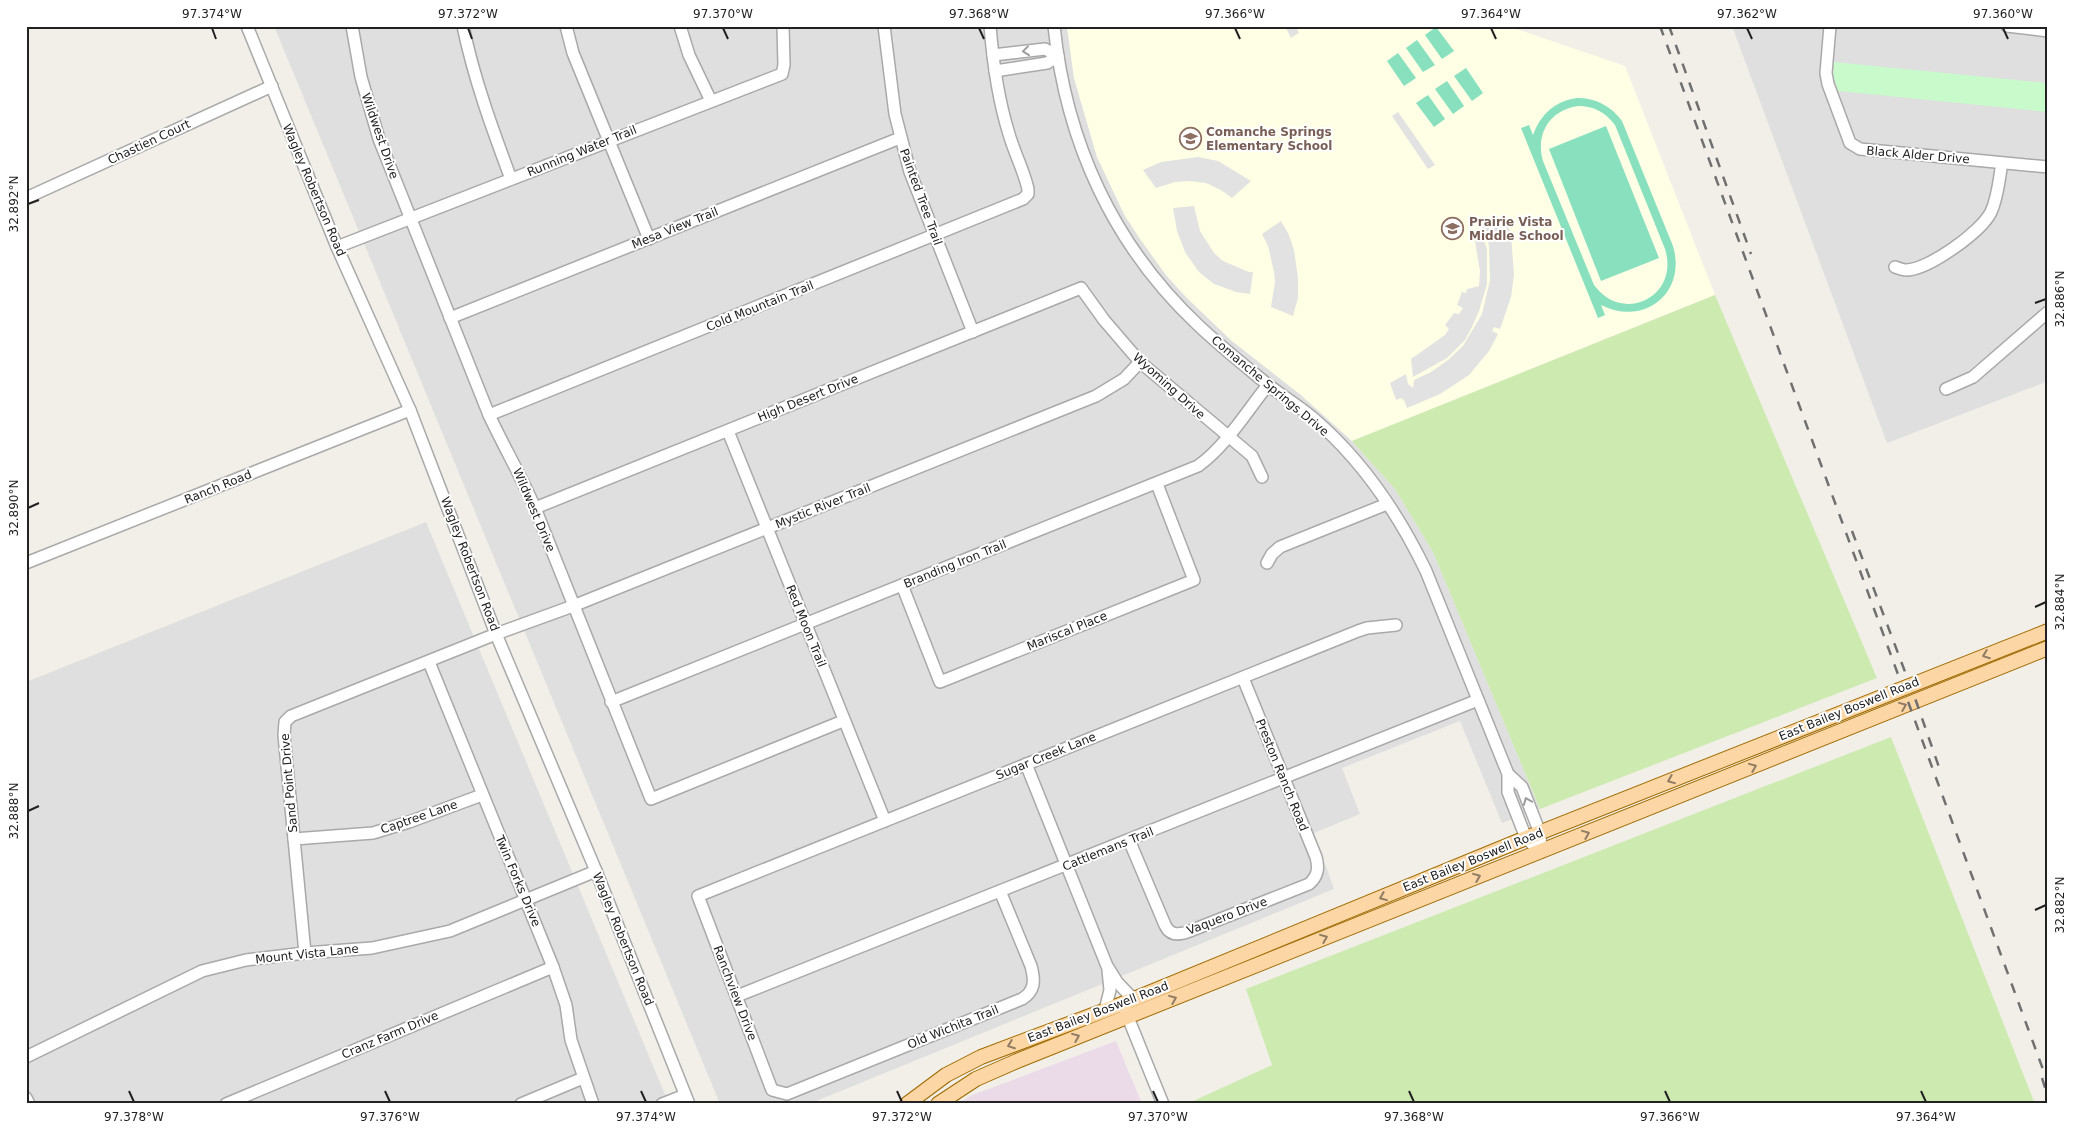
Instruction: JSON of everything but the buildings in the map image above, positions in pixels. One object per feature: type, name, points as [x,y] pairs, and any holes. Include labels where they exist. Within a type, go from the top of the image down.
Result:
[{"type":"main road","name":"East Bailey Boswell Road","points":[[938,1104],[960,1089],[993,1071],[1128,1006],[1526,838],[2048,631]]},
{"type":"main road","points":[[2018,643],[2024,657]]},
{"type":"main road","name":"East Bailey Boswell Road","points":[[907,1104],[946,1075],[980,1057],[1105,1010],[1128,1006],[1540,852],[2048,648]]},
{"type":"main road","points":[[1715,763],[1721,780]]},
{"type":"street","name":"Wagley Robertson Road","points":[[247,26],[337,247],[410,410],[496,634],[596,871],[687,1099]]},
{"type":"street","name":"Wildwest Drive","points":[[352,26],[369,109],[411,219],[489,415],[504,447],[517,467],[535,508],[651,799],[843,721]]},
{"type":"street","points":[[463,26],[470,62],[480,95],[511,179]]},
{"type":"street","points":[[566,26],[573,53],[649,238]]},
{"type":"street","points":[[680,26],[689,55],[711,101]]},
{"type":"street","name":"Running Water Trail","points":[[337,247],[608,140],[782,74],[784,65],[783,26]]},
{"type":"street","name":"Painted Tree Trail","points":[[884,26],[889,78],[900,138],[910,172],[934,236],[973,332]]},
{"type":"street","points":[[990,26],[994,71],[1047,63],[1058,56],[1045,49],[993,55]]},
{"type":"street","name":"Comanche Springs Drive","points":[[1054,26],[1065,97],[1082,150],[1096,183],[1128,242],[1158,283],[1186,313],[1268,385],[1313,418],[1362,469],[1416,550],[1508,774],[1508,792],[1526,838],[1540,852]]},
{"type":"street","name":"Black Alder Drive","points":[[1830,26],[1827,78],[1850,143],[1860,149],[2048,167]]},
{"type":"street","points":[[2015,27],[2048,31]]},
{"type":"street","name":"Cold Mountain Trail","points":[[489,415],[1018,202],[1028,194],[1027,184],[1008,132],[994,71]]},
{"type":"street","name":"Chastien Court","points":[[26,198],[272,86]]},
{"type":"street","name":"Mesa View Trail","points":[[450,318],[900,138]]},
{"type":"street","points":[[1895,267],[1907,270],[1926,263],[1963,243],[1978,230],[1991,213],[1996,198],[2002,163]]},
{"type":"street","name":"High Desert Drive","points":[[535,508],[1081,288]]},
{"type":"street","name":"Wyoming Drive","points":[[1081,288],[1104,320],[1140,362],[1252,456],[1262,477]]},
{"type":"street","points":[[1946,389],[1973,378],[2048,312]]},
{"type":"street","name":"Mystic River Trail","points":[[496,634],[573,606],[1096,396],[1124,379],[1140,362]]},
{"type":"street","name":"Branding Iron Trail","points":[[611,702],[1198,466],[1228,436],[1268,385]]},
{"type":"street","name":"Ranch Road","points":[[26,563],[410,410]]},
{"type":"street","name":"Red Moon Trail","points":[[728,431],[884,821]]},
{"type":"street","name":"Mariscal Place","points":[[902,585],[940,682],[1194,580],[1157,484]]},
{"type":"street","points":[[1267,563],[1272,554],[1280,547],[1387,504]]},
{"type":"street","name":"Sugar Creek Lane","points":[[698,896],[1367,628],[1396,625]]},
{"type":"street","name":"Sand Point Drive","points":[[305,953],[284,735],[285,722],[291,716],[496,634]]},
{"type":"street","name":"Twin Forks Drive","points":[[429,662],[554,967],[566,1005],[571,1040],[593,1104]]},
{"type":"street","name":"Preston Ranch Road","points":[[1243,678],[1316,856],[1318,872]]},
{"type":"street","name":"Cattlemans Trail","points":[[737,996],[1478,700]]},
{"type":"street","points":[[1026,764],[1107,966],[1128,1006],[1163,1104]]},
{"type":"street","name":"Comanche Springs Drive","points":[[1508,774],[1522,787],[1540,833],[1540,852]]},
{"type":"street","name":"Captree Lane","points":[[294,840],[373,833],[482,795]]},
{"type":"street","name":"Vaquero Drive","points":[[1130,840],[1164,925],[1168,931],[1174,934],[1190,931],[1309,884],[1318,872]]},
{"type":"street","name":"Mount Vista Lane","points":[[26,1057],[202,971],[246,960],[372,948],[450,931],[527,901],[596,871]]},
{"type":"street","name":"Old Wichita Trail","points":[[772,1090],[787,1094],[1022,999],[1030,994],[1033,988],[1034,977],[1031,966],[1000,891]]},
{"type":"street","name":"Ranchview Drive","points":[[698,896],[772,1090]]},
{"type":"street","points":[[1105,1010],[1110,990],[1107,966]]},
{"type":"street","name":"Cranz Farm Drive","points":[[226,1104],[554,967]]},
{"type":"street","points":[[521,1104],[583,1078]]},
{"type":"street","points":[[26,1098],[29,1104]]},
{"type":"street","points":[[662,1104],[687,1099]]},
{"type":"shaded area","points":[[274,26],[1067,26],[1074,78],[1097,157],[1125,216],[1166,275],[1187,298],[1232,341],[1301,395],[1352,441],[1395,489],[1433,552],[1540,809],[1502,823],[1460,721],[1342,768],[1360,814],[1314,833],[1334,889],[809,1104],[720,1104]]},
{"type":"shaded area","name":"Prairie Vista Middle School","points":[[1067,26],[1508,26],[1625,66],[1715,295],[1352,441],[1301,395],[1232,341],[1166,275],[1140,239],[1125,216],[1097,157],[1074,78]]},
{"type":"shaded area","points":[[1296,26],[1299,33],[1291,38],[1286,28]]},
{"type":"shaded area","points":[[1732,26],[2048,26],[2048,381],[1887,443]]},
{"type":"shaded area","points":[[1398,112],[1435,165],[1428,169],[1392,116]]},
{"type":"shaded area","points":[[1198,157],[1218,161],[1251,181],[1232,198],[1206,183],[1175,182],[1156,188],[1143,170],[1161,162]]},
{"type":"shaded area","points":[[1194,206],[1200,231],[1214,253],[1223,261],[1253,272],[1250,294],[1236,292],[1214,284],[1199,272],[1185,252],[1177,231],[1173,208]]},
{"type":"shaded area","points":[[1498,216],[1498,222],[1506,222],[1511,234],[1514,275],[1511,297],[1500,329],[1494,327],[1492,331],[1498,334],[1489,351],[1469,375],[1440,394],[1407,408],[1404,400],[1401,398],[1396,400],[1390,383],[1406,374],[1408,384],[1413,388],[1414,380],[1431,372],[1463,346],[1482,314],[1490,280],[1489,246],[1486,232],[1477,222]]},
{"type":"shaded area","points":[[1281,221],[1289,235],[1294,250],[1298,278],[1298,298],[1293,316],[1271,307],[1275,282],[1274,272],[1268,246],[1262,234]]},
{"type":"shaded area","points":[[1483,238],[1487,249],[1487,284],[1472,327],[1465,340],[1447,358],[1413,377],[1411,359],[1445,335],[1449,329],[1445,325],[1454,313],[1459,314],[1463,308],[1457,305],[1462,292],[1466,293],[1467,289],[1479,286],[1480,271],[1475,241]]},
{"type":"shaded area","points":[[426,522],[669,1104],[26,1104],[26,682]]},
{"type":"shaded area","points":[[1116,1041],[1142,1104],[959,1104],[970,1096]]},
{"type":"green space","points":[[1436,27],[1454,51],[1442,59],[1425,35]]},
{"type":"green space","points":[[1417,40],[1435,65],[1423,72],[1406,48]]},
{"type":"green space","points":[[1398,53],[1416,78],[1404,86],[1387,61]]},
{"type":"green space","points":[[1834,62],[2048,83],[2048,112],[1838,91],[1833,75]]},
{"type":"green space","points":[[1466,68],[1483,93],[1472,101],[1454,76]]},
{"type":"green space","points":[[1447,81],[1464,106],[1453,114],[1435,89]]},
{"type":"green space","points":[[1428,95],[1445,119],[1434,127],[1416,103]]},
{"type":"green space","points":[[1584,98],[1597,101],[1613,111],[1622,121],[1673,246],[1676,263],[1674,278],[1668,291],[1658,301],[1646,308],[1632,312],[1617,311],[1601,305],[1605,315],[1598,318],[1521,128],[1529,125],[1533,135],[1540,121],[1550,110],[1556,105],[1569,100]],"holes":[[[1578,106],[1589,107],[1599,111],[1615,125],[1665,249],[1667,266],[1664,280],[1657,292],[1646,300],[1633,304],[1619,303],[1606,297],[1594,285],[1543,161],[1541,142],[1547,125],[1560,112]]]},
{"type":"green space","points":[[1606,126],[1659,258],[1601,281],[1549,149]]},
{"type":"green space","points":[[1715,295],[1877,678],[1540,809],[1433,552],[1395,489],[1352,441]]},
{"type":"green space","points":[[1891,737],[2035,1104],[1192,1104],[1191,1102],[1272,1065],[1246,989]]},
{"type":"railway","points":[[1660,26],[2048,1083]]},
{"type":"railway","points":[[1669,26],[1751,254]]},
{"type":"railway","points":[[1852,531],[1941,773]]},
{"type":"railway","points":[[2042,1078],[2048,1097]]},
{"type":"place","name":"Comanche Springs Elementary School","points":[[1190,139]]},
{"type":"place","name":"Prairie Vista Middle School","points":[[1453,229]]}]
